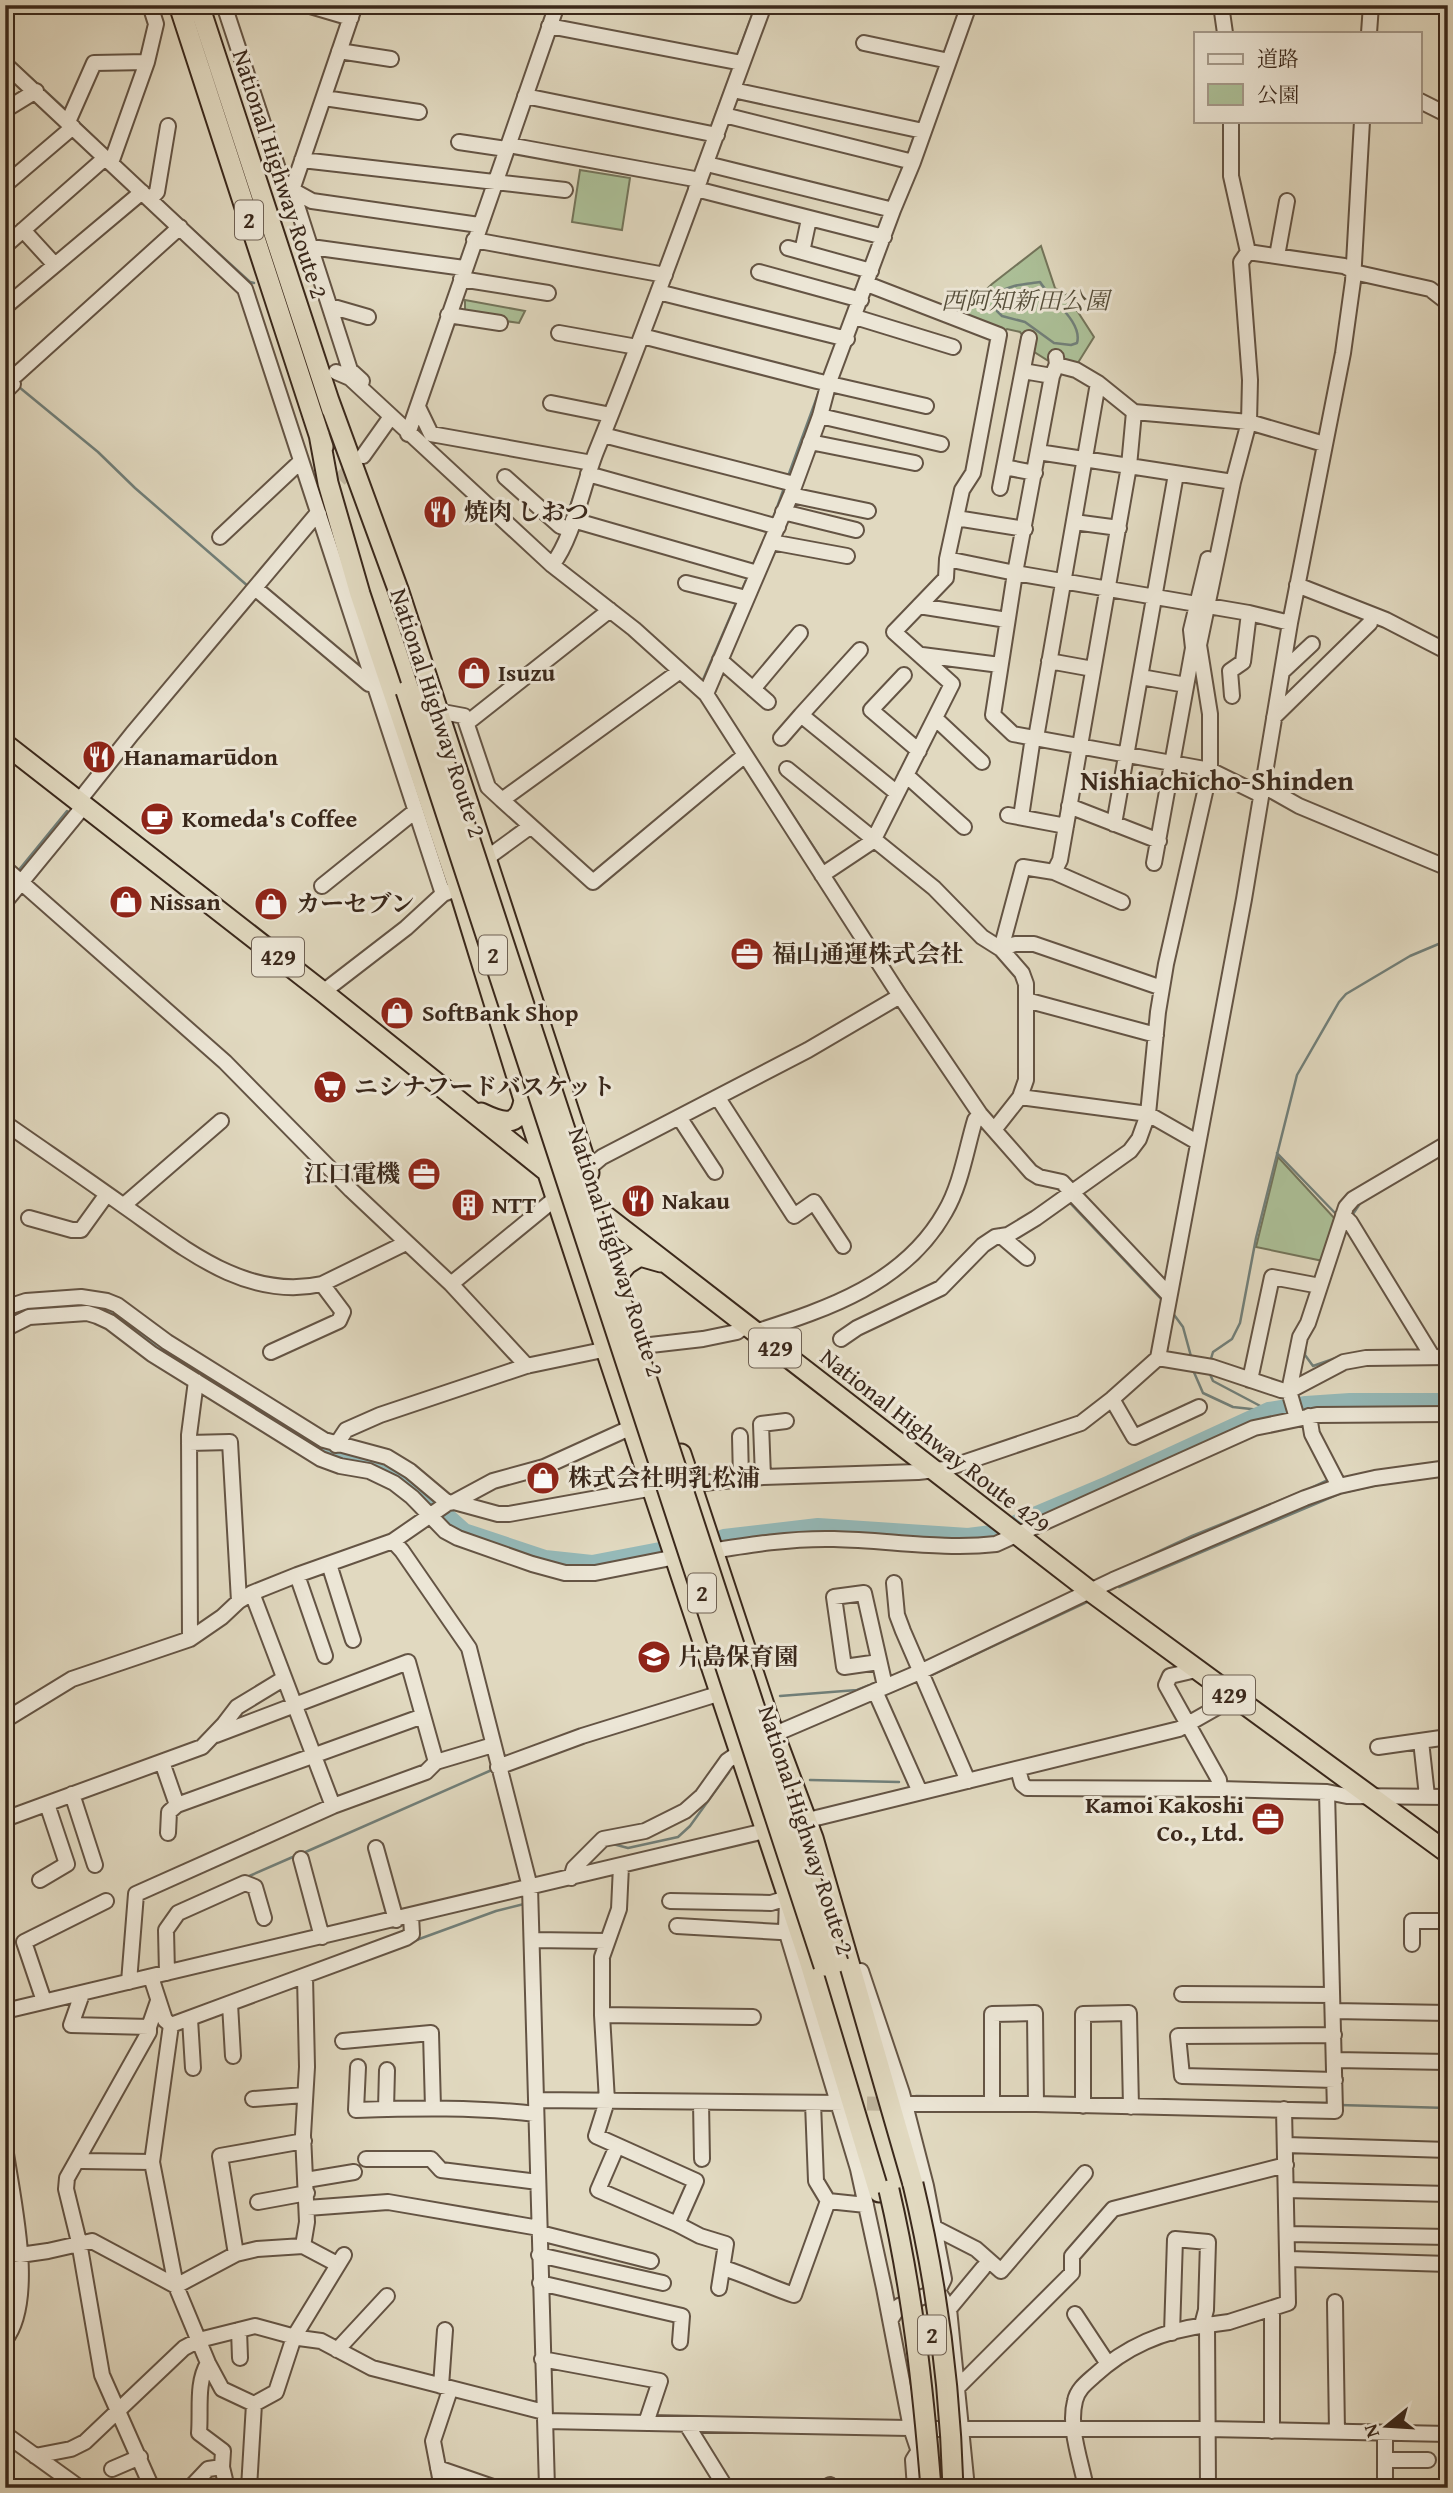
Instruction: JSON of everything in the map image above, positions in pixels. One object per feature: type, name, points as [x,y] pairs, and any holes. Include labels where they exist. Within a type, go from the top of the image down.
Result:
[{"type":"highway","name":"National Highway Route 2","points":[[179,5],[319,434],[414,692]]},
{"type":"highway","name":"National Highway Route 2","points":[[200,5],[328,398],[414,692],[831,1964],[879,2096],[890,2191],[908,2280],[921,2373],[931,2488]]},
{"type":"highway","points":[[328,398],[399,592],[770,1723],[810,1829],[890,2191]]},
{"type":"highway","points":[[319,434],[328,483],[451,892],[507,1043],[524,1100],[562,1191],[606,1350],[787,1898],[890,2191],[933,2276],[941,2327],[953,2488]]},
{"type":"highway","name":"National Highway Route 429","points":[[5,744],[323,992],[467,1108],[562,1191],[602,1213],[1090,1591],[1448,1853]]},
{"type":"highway","points":[[467,1108],[500,1121],[509,1121],[522,1111],[524,1100]]},
{"type":"highway","points":[[562,1191],[579,1167],[580,1143]]},
{"type":"highway","points":[[621,1271],[640,1256],[665,1264]]},
{"type":"highway","name":"National Highway Route 2","points":[[890,2191],[924,2277],[940,2394],[947,2488]]},
{"type":"street","points":[[5,246],[111,159],[147,62],[156,24],[150,5]]},
{"type":"street","points":[[224,5],[282,181],[292,190],[312,201],[479,225]]},
{"type":"street","points":[[307,5],[353,11],[292,190],[350,370],[363,388],[390,418],[412,423],[431,434],[588,465],[774,526]]},
{"type":"street","points":[[555,562],[588,465],[603,435],[608,414],[658,292],[660,274],[695,182],[707,164],[712,134],[724,115],[733,90],[738,62],[764,5]]},
{"type":"street","points":[[708,690],[753,572],[771,542],[774,526],[783,512],[790,486],[820,416],[823,382],[842,338],[855,317],[856,299],[908,161],[916,130],[969,5]]},
{"type":"street","points":[[1222,5],[1225,32]]},
{"type":"street","points":[[1368,32],[1371,5]]},
{"type":"street","points":[[412,423],[550,26],[553,6]]},
{"type":"street","points":[[550,26],[738,62]]},
{"type":"street","points":[[864,43],[944,60]]},
{"type":"street","points":[[339,51],[391,59]]},
{"type":"street","points":[[5,185],[71,121],[94,63],[147,62]]},
{"type":"street","points":[[5,64],[150,195],[245,289],[273,360],[301,461],[319,504],[373,683],[382,698],[414,812],[451,892],[323,992]]},
{"type":"street","points":[[733,90],[916,130]]},
{"type":"street","points":[[5,110],[36,92]]},
{"type":"street","points":[[525,96],[712,134]]},
{"type":"street","points":[[324,98],[419,113]]},
{"type":"street","points":[[1422,102],[1448,115]]},
{"type":"street","points":[[724,115],[908,161]]},
{"type":"street","points":[[841,1339],[857,1328],[941,1288],[983,1245],[1008,1235],[1130,1151],[1139,1139],[1148,1114],[1162,988],[1210,770],[1209,702],[1199,645],[1202,606],[1230,482],[1250,422],[1250,380],[1241,262],[1248,252],[1231,176],[1231,122]]},
{"type":"street","points":[[5,1329],[29,1317],[87,1313],[110,1322],[152,1354],[196,1381],[380,1475],[403,1490],[442,1508],[498,1514],[652,1488],[741,1479],[933,1472],[1081,1423],[1112,1399],[1158,1358],[1239,924],[1290,623],[1343,353],[1353,270],[1362,122]]},
{"type":"street","points":[[5,307],[55,265],[150,195],[167,126]]},
{"type":"street","points":[[459,142],[507,147],[695,182],[809,219],[879,236]]},
{"type":"street","points":[[303,160],[565,190]]},
{"type":"street","points":[[707,164],[889,209]]},
{"type":"street","points":[[1277,256],[1287,201]]},
{"type":"street","points":[[809,219],[795,250],[867,273],[999,335],[973,473],[962,490],[947,559],[946,578],[894,632],[952,684],[873,841],[826,872]]},
{"type":"street","points":[[11,384],[180,227]]},
{"type":"street","points":[[23,230],[55,265]]},
{"type":"street","points":[[474,240],[660,274]]},
{"type":"street","points":[[311,247],[463,273],[548,293]]},
{"type":"street","points":[[1248,252],[1344,265],[1358,273],[1430,289],[1448,303]]},
{"type":"street","points":[[759,272],[856,299]]},
{"type":"street","points":[[658,292],[842,338]]},
{"type":"street","points":[[330,306],[368,317]]},
{"type":"street","points":[[448,315],[500,323]]},
{"type":"street","points":[[855,317],[953,347]]},
{"type":"street","points":[[559,333],[636,343],[926,406]]},
{"type":"street","points":[[1000,488],[1030,338]]},
{"type":"street","points":[[1023,371],[1055,366],[1076,370],[1098,383],[1134,412],[1250,422],[1324,444]]},
{"type":"street","points":[[1055,366],[1015,573],[993,715],[1013,734],[1210,770],[1448,868]]},
{"type":"street","points":[[336,372],[363,388]]},
{"type":"street","points":[[1066,825],[1015,816],[1049,661],[1098,383]]},
{"type":"street","points":[[551,402],[608,414]]},
{"type":"street","points":[[1054,872],[1060,860],[1119,528],[1134,412]]},
{"type":"street","points":[[820,416],[942,443]]},
{"type":"street","points":[[363,456],[390,418]]},
{"type":"street","points":[[412,423],[555,562],[680,671],[708,690],[745,755],[826,872],[900,996],[980,1114],[997,1127],[1031,1172],[1039,1177],[1062,1182],[1068,1196],[1168,1303]]},
{"type":"street","points":[[603,435],[790,486],[868,511]]},
{"type":"street","points":[[810,442],[915,463]]},
{"type":"street","points":[[1038,452],[1230,482]]},
{"type":"street","points":[[220,537],[301,461]]},
{"type":"street","points":[[1004,467],[1035,473]]},
{"type":"street","points":[[1114,824],[1176,474]]},
{"type":"street","points":[[505,477],[567,526],[753,572]]},
{"type":"street","points":[[5,902],[253,589],[316,515],[319,504]]},
{"type":"street","points":[[783,512],[856,530]]},
{"type":"street","points":[[956,518],[1025,528]]},
{"type":"street","points":[[1074,522],[1119,528]]},
{"type":"street","points":[[771,542],[847,556]]},
{"type":"street","points":[[947,559],[1108,590],[1249,613],[1290,623]]},
{"type":"street","points":[[686,583],[743,598]]},
{"type":"street","points":[[1297,585],[1386,620],[1448,652]]},
{"type":"street","points":[[253,589],[369,684],[373,683]]},
{"type":"street","points":[[919,606],[1007,621]]},
{"type":"street","points":[[1154,863],[1193,648],[1191,630],[1202,606]]},
{"type":"street","points":[[467,723],[610,610]]},
{"type":"street","points":[[1232,696],[1230,671],[1243,662],[1249,613]]},
{"type":"street","points":[[1274,717],[1370,623]]},
{"type":"street","points":[[753,689],[800,633]]},
{"type":"street","points":[[1282,672],[1312,644]]},
{"type":"street","points":[[781,738],[860,650]]},
{"type":"street","points":[[922,655],[1000,665]]},
{"type":"street","points":[[720,660],[768,702]]},
{"type":"street","points":[[1049,661],[1093,669]]},
{"type":"street","points":[[502,800],[680,671]]},
{"type":"street","points":[[904,675],[871,710],[919,751]]},
{"type":"street","points":[[1141,677],[1186,685]]},
{"type":"street","points":[[448,713],[464,716],[488,787],[529,828],[593,882],[745,755]]},
{"type":"street","points":[[801,715],[897,793]]},
{"type":"street","points":[[936,719],[982,762]]},
{"type":"street","points":[[787,769],[934,888],[982,937],[1001,949],[1022,973],[1026,984],[1026,1080],[1020,1097],[997,1127]]},
{"type":"street","points":[[906,775],[964,827]]},
{"type":"street","points":[[1069,806],[1159,841]]},
{"type":"street","points":[[322,886],[414,812]]},
{"type":"street","points":[[487,858],[529,828]]},
{"type":"street","points":[[5,867],[225,1062],[406,1243],[451,1284],[527,1366]]},
{"type":"street","points":[[1001,949],[1023,867],[1054,872],[1122,902]]},
{"type":"street","points":[[1001,949],[1015,944],[1034,944],[1162,988]]},
{"type":"street","points":[[451,1284],[602,1157],[808,1051],[900,996]]},
{"type":"street","points":[[1026,1000],[1156,1035]]},
{"type":"street","points":[[507,1043],[542,1030]]},
{"type":"street","points":[[1020,1097],[1148,1114],[1197,1142]]},
{"type":"street","points":[[718,1098],[794,1216],[814,1202],[843,1246]]},
{"type":"street","points":[[327,1450],[345,1430],[380,1415],[527,1366],[606,1350],[730,1334],[844,1301],[902,1264],[945,1213],[953,1196],[975,1121],[980,1114]]},
{"type":"street","points":[[679,1117],[715,1172]]},
{"type":"street","points":[[124,1205],[221,1121]]},
{"type":"street","points":[[5,1123],[104,1197],[124,1205],[200,1259],[240,1277],[290,1286],[323,1284],[406,1243]]},
{"type":"street","points":[[1339,1486],[1290,1394],[1300,1337],[1308,1323],[1353,1199],[1448,1143]]},
{"type":"street","points":[[29,1219],[81,1230],[104,1197]]},
{"type":"street","points":[[1346,1218],[1430,1353]]},
{"type":"street","points":[[1001,1236],[1027,1258]]},
{"type":"street","points":[[1250,1380],[1272,1277],[1320,1286]]},
{"type":"street","points":[[271,1352],[340,1321],[343,1312],[323,1284]]},
{"type":"street","points":[[5,1308],[26,1301],[81,1297],[117,1305],[327,1450],[387,1457],[410,1471],[442,1508],[446,1531],[458,1538],[565,1573],[595,1573],[787,1539],[898,1541],[974,1547],[996,1544],[1011,1530],[1254,1428],[1302,1417],[1448,1414]]},
{"type":"street","points":[[1158,1358],[1201,1365],[1290,1394],[1344,1362],[1430,1353],[1448,1357]]},
{"type":"street","points":[[190,1639],[189,1443],[196,1381]]},
{"type":"street","points":[[1112,1399],[1135,1437],[1199,1407]]},
{"type":"street","points":[[763,1477],[761,1424],[786,1421]]},
{"type":"street","points":[[5,1720],[72,1679],[190,1639],[252,1593],[393,1541],[442,1508],[493,1481],[544,1467],[632,1427]]},
{"type":"street","points":[[740,1436],[741,1479]]},
{"type":"street","points":[[189,1443],[230,1442],[239,1601]]},
{"type":"street","points":[[775,1734],[922,1672],[1090,1591],[1305,1498],[1339,1486],[1448,1468]]},
{"type":"street","points":[[393,1541],[469,1648],[530,1887],[536,1940],[538,2182],[544,2284],[547,2488]]},
{"type":"street","points":[[329,1564],[354,1640]]},
{"type":"street","points":[[297,1575],[325,1656]]},
{"type":"street","points":[[894,1583],[897,1615],[968,1781]]},
{"type":"street","points":[[252,1593],[333,1805]]},
{"type":"street","points":[[879,1662],[844,1667],[834,1597],[864,1593],[879,1662],[881,1689],[920,1793]]},
{"type":"street","points":[[212,1737],[408,1662],[436,1762]]},
{"type":"street","points":[[1196,1670],[1170,1676],[1166,1685],[1220,1786]]},
{"type":"street","points":[[5,1819],[202,1747],[237,1707],[283,1679]]},
{"type":"street","points":[[498,1767],[582,1736],[721,1693]]},
{"type":"street","points":[[5,2011],[765,1831],[810,1829],[920,1793],[1179,1729],[1216,1708],[1229,1694]]},
{"type":"street","points":[[167,1833],[169,1812],[177,1805],[422,1716]]},
{"type":"street","points":[[1378,1747],[1448,1737]]},
{"type":"street","points":[[1421,1741],[1427,1792]]},
{"type":"street","points":[[129,1982],[136,1894],[333,1805],[426,1772],[436,1762],[493,1745]]},
{"type":"street","points":[[571,1878],[574,1868],[603,1839],[645,1831],[685,1811],[702,1796],[727,1761],[740,1752]]},
{"type":"street","points":[[162,1762],[177,1805]]},
{"type":"street","points":[[1018,1769],[1022,1784],[1027,1788],[1220,1786],[1327,1792],[1347,1796],[1427,1792],[1448,1797]]},
{"type":"street","points":[[901,2104],[1036,2104],[1335,2111],[1327,1792]]},
{"type":"street","points":[[72,1794],[95,1865]]},
{"type":"street","points":[[40,1880],[67,1864],[47,1804]]},
{"type":"street","points":[[810,1829],[841,1911],[901,2104],[935,2228],[944,2279],[938,2291],[899,2306],[891,2319]]},
{"type":"street","points":[[376,1848],[396,1920]]},
{"type":"street","points":[[301,1859],[322,1937]]},
{"type":"street","points":[[621,1866],[619,1909],[602,1957],[607,2101],[596,2136],[696,2181],[677,2224]]},
{"type":"street","points":[[167,1973],[166,1930],[178,1913],[245,1883],[255,1887],[264,1918]]},
{"type":"street","points":[[670,1901],[771,1903],[787,1898],[786,1930],[841,2103],[890,2191],[891,2319],[911,2428],[931,2488]]},
{"type":"street","points":[[44,2001],[24,1942],[106,1901]]},
{"type":"street","points":[[151,1977],[164,2020],[171,2025],[191,2023],[405,1938],[412,1934],[411,1916]]},
{"type":"street","points":[[1412,1944],[1412,1921],[1448,1922]]},
{"type":"street","points":[[677,1926],[780,1932],[786,1930]]},
{"type":"street","points":[[536,1940],[607,1941]]},
{"type":"street","points":[[303,2246],[307,2194],[304,2141],[307,2067],[305,1979]]},
{"type":"street","points":[[82,1993],[71,2025],[149,2027]]},
{"type":"street","points":[[1182,1994],[1332,1995]]},
{"type":"street","points":[[152,2488],[102,2375],[82,2242],[66,2189],[67,2178],[149,2032],[158,2001]]},
{"type":"street","points":[[231,2007],[233,2056]]},
{"type":"street","points":[[1333,2011],[1448,2012]]},
{"type":"street","points":[[992,2104],[992,2014],[1035,2013],[1036,2104]]},
{"type":"street","points":[[1083,2106],[1083,2014],[1129,2013],[1130,2107]]},
{"type":"street","points":[[602,2015],[754,2017]]},
{"type":"street","points":[[191,2023],[193,2068]]},
{"type":"street","points":[[171,2025],[152,2162],[176,2286],[208,2363],[222,2389],[254,2404]]},
{"type":"street","points":[[343,2041],[431,2033],[433,2108]]},
{"type":"street","points":[[1334,2035],[1178,2036],[1182,2076],[1335,2080]]},
{"type":"street","points":[[1335,2060],[1448,2062]]},
{"type":"street","points":[[358,2067],[356,2110],[491,2109],[607,2101],[841,2103]]},
{"type":"street","points":[[386,2109],[387,2070]]},
{"type":"street","points":[[253,2099],[304,2095]]},
{"type":"street","points":[[701,2102],[702,2159]]},
{"type":"street","points":[[813,2103],[816,2181],[828,2201]]},
{"type":"street","points":[[1086,2488],[1074,2428],[1074,2402],[1080,2390],[1108,2364],[1132,2347],[1172,2333],[1229,2322],[1288,2303],[1284,2109]]},
{"type":"street","points":[[236,2254],[220,2156],[304,2141]]},
{"type":"street","points":[[1286,2145],[1448,2150]]},
{"type":"street","points":[[617,2146],[598,2190],[700,2236],[726,2244],[719,2288]]},
{"type":"street","points":[[5,2147],[13,2254],[22,2274],[19,2315],[5,2340]]},
{"type":"street","points":[[366,2159],[431,2159],[441,2170],[538,2182]]},
{"type":"street","points":[[83,2161],[152,2162]]},
{"type":"street","points":[[957,2388],[1072,2273],[1072,2256],[1112,2209],[1286,2165]]},
{"type":"street","points":[[307,2194],[354,2172]]},
{"type":"street","points":[[935,2228],[976,2249],[1001,2271],[1085,2173]]},
{"type":"street","points":[[1286,2190],[1448,2194]]},
{"type":"street","points":[[828,2201],[890,2191]]},
{"type":"street","points":[[258,2202],[307,2194],[388,2202],[542,2232],[651,2261]]},
{"type":"street","points":[[723,2267],[794,2295],[828,2201]]},
{"type":"street","points":[[1288,2234],[1448,2237]]},
{"type":"street","points":[[1172,2333],[1174,2239],[1208,2242],[1204,2325],[1208,2488]]},
{"type":"street","points":[[13,2254],[48,2252],[92,2241],[176,2286]]},
{"type":"street","points":[[176,2286],[236,2254],[257,2249],[303,2246],[340,2260],[294,2337],[276,2392],[254,2404]]},
{"type":"street","points":[[543,2256],[663,2283]]},
{"type":"street","points":[[1289,2259],[1448,2264]]},
{"type":"street","points":[[949,2309],[984,2268]]},
{"type":"street","points":[[544,2284],[682,2316],[680,2342]]},
{"type":"street","points":[[938,2291],[949,2309],[967,2488]]},
{"type":"street","points":[[337,2350],[387,2296]]},
{"type":"street","points":[[1335,2302],[1337,2432]]},
{"type":"street","points":[[1272,2308],[1272,2431]]},
{"type":"street","points":[[1076,2314],[1108,2364]]},
{"type":"street","points":[[35,2456],[71,2449],[85,2442],[184,2348],[199,2340],[255,2326],[321,2341],[372,2368],[547,2419],[687,2425],[1207,2429],[1448,2434]]},
{"type":"street","points":[[239,2330],[240,2358]]},
{"type":"street","points":[[442,2488],[433,2441],[446,2388],[445,2330]]},
{"type":"street","points":[[546,2359],[660,2381],[646,2423]]},
{"type":"street","points":[[208,2363],[200,2376],[199,2433],[223,2451],[222,2468],[227,2488]]},
{"type":"street","points":[[249,2488],[254,2404]]},
{"type":"street","points":[[687,2425],[719,2485]]},
{"type":"street","points":[[1385,2433],[1385,2488]]},
{"type":"street","points":[[5,2434],[80,2488]]},
{"type":"street","points":[[915,2488],[913,2460],[919,2452]]},
{"type":"street","points":[[112,2469],[140,2457]]},
{"type":"street","points":[[1385,2460],[1429,2460]]},
{"type":"street","points":[[190,2488],[208,2469],[222,2468]]},
{"type":"street","points":[[438,2469],[496,2488]]},
{"type":"green space","points":[[580,170],[630,178],[622,230],[572,222]]},
{"type":"green space","name":"西阿知新田公園","points":[[1041,246],[1055,288],[1067,295],[1094,337],[1076,366],[1047,360],[1020,343],[1020,332],[1007,329],[1000,334],[963,312],[992,284]]},
{"type":"green space","points":[[465,300],[525,311],[519,323],[465,315]]},
{"type":"green space","points":[[1278,1157],[1336,1220],[1323,1261],[1256,1247]]},
{"type":"waterway","points":[[736,58],[756,5]]},
{"type":"waterway","points":[[5,54],[67,111]]},
{"type":"waterway","points":[[711,127],[733,68]]},
{"type":"waterway","points":[[919,124],[927,101]]},
{"type":"waterway","points":[[74,118],[97,140]]},
{"type":"waterway","points":[[908,154],[915,134]]},
{"type":"waterway","points":[[897,183],[904,163]]},
{"type":"waterway","points":[[158,198],[254,283]]},
{"type":"waterway","points":[[1040,282],[1071,319],[1078,335],[1077,343],[1054,343],[1025,322],[1002,316],[997,311],[998,297],[1004,290],[1040,282]]},
{"type":"waterway","points":[[1437,286],[1448,294]]},
{"type":"waterway","points":[[311,296],[322,300]]},
{"type":"waterway","points":[[5,375],[11,380]]},
{"type":"waterway","points":[[787,479],[821,386]]},
{"type":"waterway","points":[[19,387],[98,452],[135,488],[249,587]]},
{"type":"waterway","points":[[565,521],[580,478]]},
{"type":"waterway","points":[[772,521],[784,488]]},
{"type":"waterway","points":[[752,567],[768,531]]},
{"type":"waterway","points":[[578,576],[625,613]]},
{"type":"waterway","points":[[741,592],[748,576]]},
{"type":"waterway","points":[[702,682],[737,601]]},
{"type":"waterway","points":[[747,746],[826,866]]},
{"type":"waterway","points":[[18,871],[67,811]]},
{"type":"waterway","points":[[831,875],[859,920]]},
{"type":"waterway","points":[[5,887],[10,881]]},
{"type":"waterway","points":[[1210,1362],[1213,1352],[1232,1339],[1240,1323],[1256,1238],[1297,1075],[1346,994],[1410,956],[1448,940]]},
{"type":"waterway","points":[[899,981],[936,1037]]},
{"type":"waterway","points":[[19,1141],[100,1198]]},
{"type":"waterway","points":[[1024,1153],[1038,1169]]},
{"type":"waterway","points":[[1277,1153],[1336,1214]]},
{"type":"waterway","points":[[1069,1202],[1163,1301]]},
{"type":"waterway","points":[[1351,1217],[1361,1202]]},
{"type":"waterway","points":[[241,1270],[254,1274]]},
{"type":"waterway","points":[[5,1320],[15,1312],[34,1308],[91,1306],[108,1310],[167,1355],[328,1453],[388,1468],[400,1475],[464,1532],[545,1559],[592,1564],[660,1551]]},
{"type":"waterway","points":[[1172,1312],[1183,1327],[1192,1360]]},
{"type":"waterway","points":[[1306,1341],[1305,1355],[1313,1366],[1336,1358]]},
{"type":"waterway","points":[[1193,1370],[1203,1393],[1233,1407],[1269,1411]]},
{"type":"waterway","points":[[1209,1372],[1213,1381],[1266,1409]]},
{"type":"waterway","points":[[724,1538],[818,1527],[968,1537],[992,1534],[1110,1484],[1269,1411],[1350,1402],[1448,1402]]},
{"type":"waterway","points":[[1306,1405],[1306,1413]]},
{"type":"waterway","points":[[1305,1491],[1328,1480],[1327,1477]]},
{"type":"waterway","points":[[1119,1587],[1341,1493],[1386,1483]]},
{"type":"waterway","points":[[1115,1572],[1192,1536],[1296,1494]]},
{"type":"waterway","points":[[929,1676],[1087,1602]]},
{"type":"waterway","points":[[884,1695],[919,1680]]},
{"type":"waterway","points":[[780,1696],[857,1690],[880,1681]]},
{"type":"waterway","points":[[301,1854],[494,1769]]},
{"type":"waterway","points":[[613,1844],[628,1848],[678,1837],[690,1826],[729,1772]]},
{"type":"waterway","points":[[810,1780],[899,1782]]},
{"type":"waterway","points":[[247,1877],[295,1856]]},
{"type":"waterway","points":[[411,1942],[496,1911],[524,1904]]},
{"type":"waterway","points":[[916,2096],[986,2097]]},
{"type":"waterway","points":[[1196,2101],[1329,2103]]},
{"type":"waterway","points":[[1339,2105],[1448,2108]]},
{"type":"tunnel","points":[[325,495],[357,462]]},
{"type":"tunnel","points":[[846,2103],[897,2104]]},
{"type":"place","name":"焼肉 しおつ","points":[[440,512]]},
{"type":"place","name":"Isuzu","points":[[474,673]]},
{"type":"place","name":"Hanamarūdon","points":[[99,757]]},
{"type":"place","name":"Komeda's Coffee","points":[[157,819]]},
{"type":"place","name":"Nissan","points":[[126,902]]},
{"type":"place","name":"カーセブン","points":[[271,904]]},
{"type":"place","name":"福山通運株式会社","points":[[747,954]]},
{"type":"place","name":"SoftBank Shop","points":[[397,1013]]},
{"type":"place","name":"ニシナフードバスケット","points":[[330,1087]]},
{"type":"place","name":"江口電機","points":[[424,1174]]},
{"type":"place","name":"Nakau","points":[[638,1201]]},
{"type":"place","name":"NTT","points":[[468,1205]]},
{"type":"place","name":"株式会社明乳松浦","points":[[543,1478]]},
{"type":"place","name":"片島保育園","points":[[654,1657]]},
{"type":"place","name":"Kamoi Kakoshi Co., Ltd.","points":[[1268,1819]]},
{"type":"district","name":"Nishiachicho-Shinden","points":[[1217,780]]}]
